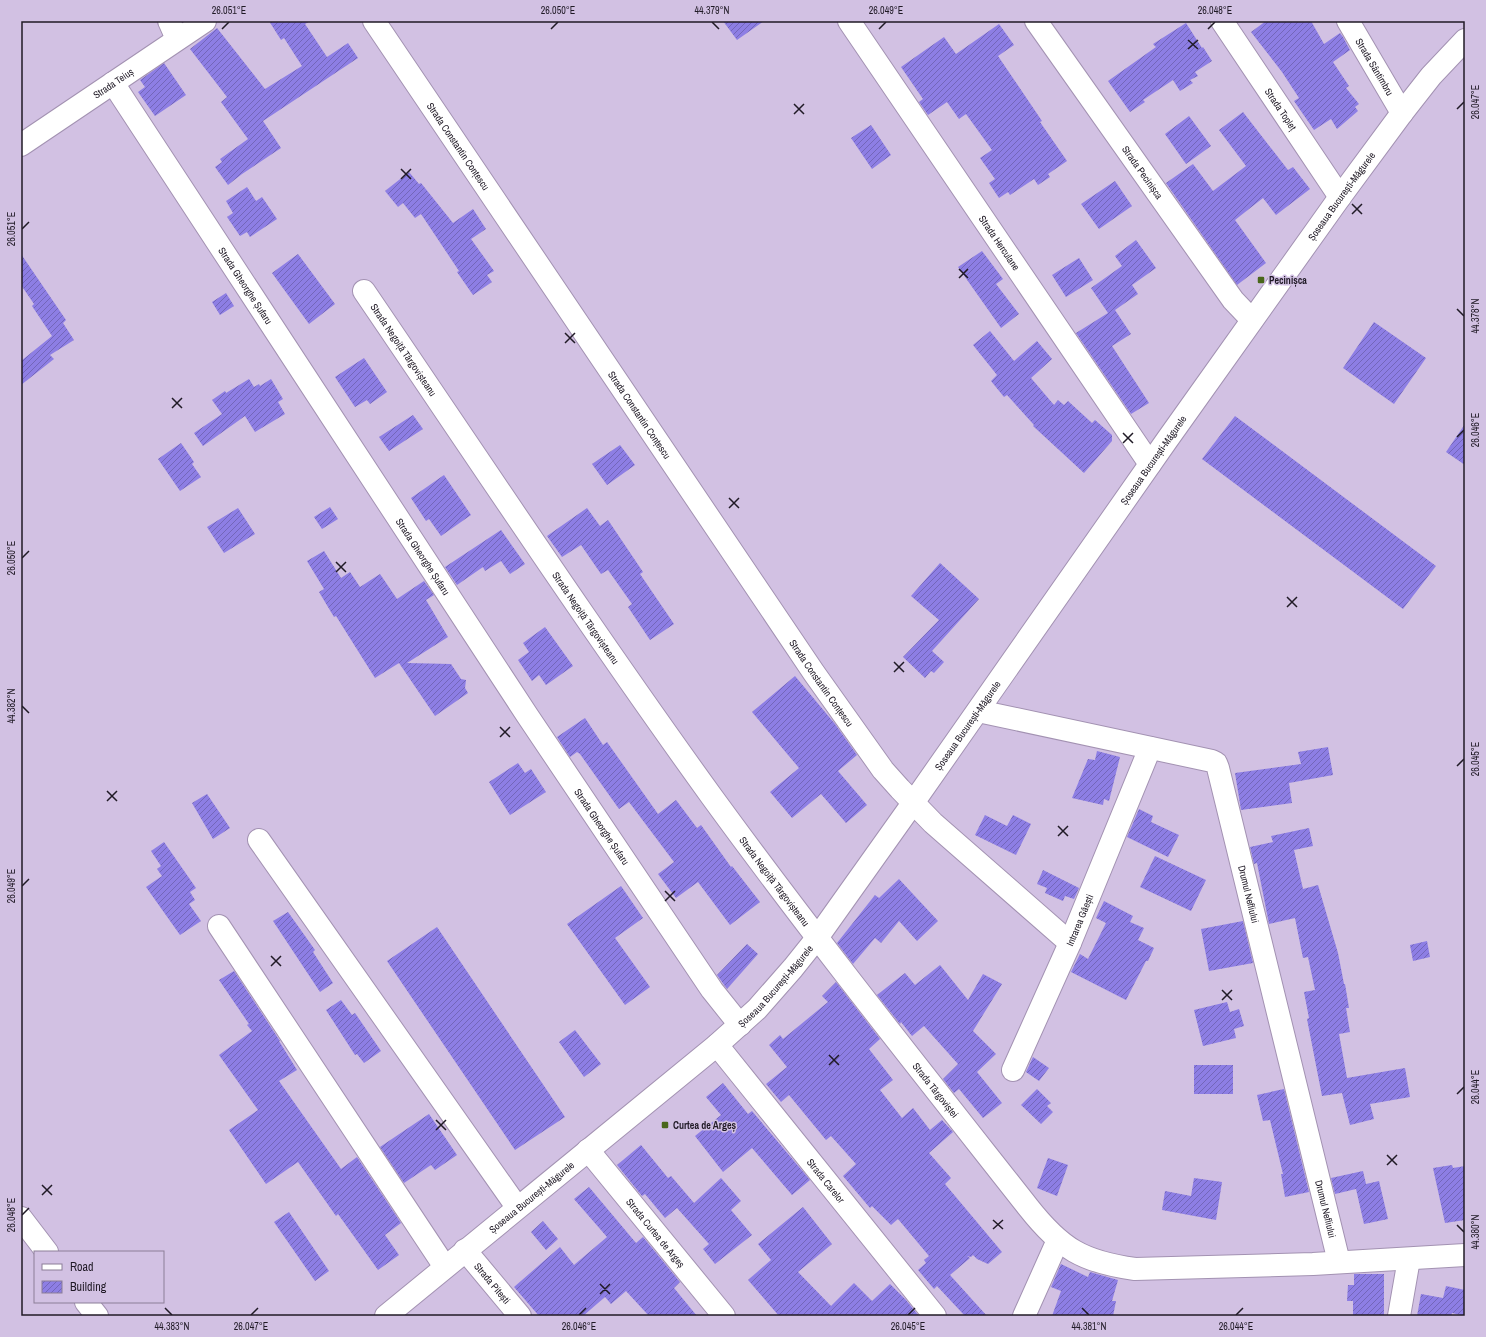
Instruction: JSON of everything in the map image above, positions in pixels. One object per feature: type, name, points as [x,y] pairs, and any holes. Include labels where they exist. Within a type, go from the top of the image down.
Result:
[{"type":"street","name":"Strada Teiuș","points":[[21,145],[113,83],[173,30],[205,21]]},
{"type":"street","name":"Strada Constantin Conțescu","points":[[374,21],[814,673],[883,770],[913,803]]},
{"type":"street","name":"Strada Herculane","points":[[849,21],[1150,464]]},
{"type":"street","name":"Strada Pecinișca","points":[[1036,21],[1233,300],[1252,320]]},
{"type":"street","name":"Strada Topleț","points":[[1222,21],[1340,197]]},
{"type":"street","name":"Strada Sântimbru","points":[[1348,21],[1402,113]]},
{"type":"street","name":"Șoseaua București-Măgurele","points":[[386,1316],[517,1207],[718,1045],[777,987],[817,938],[978,711],[1150,464],[1340,197],[1431,76],[1461,44]]},
{"type":"street","name":"Strada Gheorghe Șufaru","points":[[113,83],[523,708],[712,990],[740,1025]]},
{"type":"street","name":"Strada Negoiță Târgovișteanu","points":[[364,291],[654,715],[710,794],[817,938]]},
{"type":"street","name":"Drumul Nefliului","points":[[978,711],[1212,760],[1216,763],[1339,1262]]},
{"type":"street","name":"Intrarea Găești","points":[[913,803],[933,823],[1070,943],[1150,748]]},
{"type":"street","points":[[259,840],[517,1207]]},
{"type":"street","points":[[219,926],[445,1267]]},
{"type":"street","name":"Strada Târgoviștei","points":[[817,938],[1028,1207],[1048,1231],[1058,1240]]},
{"type":"street","points":[[1013,1070],[1070,943]]},
{"type":"street","name":"Strada Carelor","points":[[718,1045],[935,1316]]},
{"type":"street","name":"Strada Curtea de Argeș","points":[[588,1150],[724,1316]]},
{"type":"street","points":[[21,1218],[46,1251]]},
{"type":"street","points":[[1024,1316],[1058,1240],[1084,1257],[1113,1266],[1135,1269],[1313,1264],[1465,1256]]},
{"type":"street","name":"Strada Pitești","points":[[465,1250],[520,1316]]},
{"type":"street","points":[[1399,1316],[1409,1259]]},
{"type":"street","points":[[87,1303],[96,1316]]},
{"type":"building","points":[[269,21],[310,21],[305,24],[327,57],[348,43],[358,58],[263,121],[281,148],[228,185],[215,167],[222,162],[220,159],[248,139],[221,102],[227,97],[190,49],[217,28],[265,89],[302,66],[284,38],[281,40]]},
{"type":"building","points":[[723,21],[764,21],[737,40]]},
{"type":"building","points":[[1266,21],[1311,21],[1324,44],[1340,33],[1343,37],[1350,50],[1333,62],[1349,86],[1346,88],[1359,104],[1355,107],[1358,111],[1337,129],[1331,119],[1314,130],[1294,101],[1299,98],[1282,72],[1251,32]]},
{"type":"building","points":[[1186,23],[1212,61],[1195,72],[1198,76],[1190,80],[1193,83],[1180,91],[1173,80],[1143,100],[1145,102],[1130,112],[1108,81],[1156,47],[1153,44]]},
{"type":"building","points":[[999,24],[1014,45],[998,56],[1067,161],[1048,174],[1050,177],[1038,185],[1034,179],[1010,195],[1008,192],[999,198],[989,183],[995,179],[980,158],[992,150],[966,114],[959,119],[947,102],[928,115],[919,102],[923,99],[901,67],[944,37],[956,54]]},
{"type":"building","points":[[164,63],[186,95],[155,116],[138,92],[145,87],[140,80]]},
{"type":"building","points":[[1243,112],[1288,170],[1293,167],[1310,189],[1276,215],[1263,198],[1235,220],[1266,263],[1237,285],[1166,183],[1193,164],[1213,191],[1246,166],[1219,130]]},
{"type":"building","points":[[1189,116],[1211,146],[1186,164],[1165,134]]},
{"type":"building","points":[[871,125],[891,155],[872,169],[851,138]]},
{"type":"building","points":[[409,172],[419,184],[421,183],[453,223],[473,209],[486,229],[471,239],[494,271],[487,275],[492,282],[473,295],[421,214],[415,218],[403,203],[398,207],[385,191]]},
{"type":"building","points":[[1115,181],[1132,206],[1099,229],[1081,204]]},
{"type":"building","points":[[247,187],[256,201],[262,197],[277,219],[250,237],[247,232],[240,236],[227,217],[233,213],[226,201]]},
{"type":"building","points":[[1136,240],[1156,268],[1132,285],[1138,294],[1115,310],[1131,334],[1112,346],[1149,403],[1131,414],[1076,333],[1108,313],[1091,288],[1122,266],[1115,256]]},
{"type":"building","points":[[982,251],[1003,279],[996,284],[1019,314],[1001,328],[958,267]]},
{"type":"building","points":[[21,254],[66,320],[63,323],[74,340],[50,355],[54,359],[21,385],[21,361],[52,336],[32,306],[34,304],[21,285]]},
{"type":"building","points":[[298,254],[335,304],[309,324],[272,273]]},
{"type":"building","points":[[1079,258],[1093,280],[1066,297],[1052,275]]},
{"type":"building","points":[[226,293],[234,306],[220,315],[212,302]]},
{"type":"building","points":[[1374,322],[1426,358],[1394,404],[1343,368]]},
{"type":"building","points":[[990,331],[1014,361],[1037,341],[1052,359],[1031,378],[1054,405],[1058,400],[1064,405],[1068,401],[1092,423],[1095,420],[1112,435],[1112,441],[1084,473],[1033,426],[1034,425],[1007,395],[1004,397],[991,381],[997,375],[973,345]]},
{"type":"building","points":[[364,358],[387,392],[370,404],[367,400],[355,407],[335,377]]},
{"type":"building","points":[[249,379],[254,387],[259,384],[260,386],[271,379],[283,399],[278,402],[285,414],[255,432],[245,416],[203,446],[194,433],[222,414],[212,400],[225,391],[226,393]]},
{"type":"building","points":[[413,415],[423,429],[389,451],[379,437]]},
{"type":"building","points":[[1235,416],[1436,566],[1403,609],[1202,459]]},
{"type":"building","points":[[1465,424],[1465,465],[1446,452]]},
{"type":"building","points":[[181,443],[194,462],[192,464],[201,477],[180,491],[158,459]]},
{"type":"building","points":[[620,445],[635,465],[607,485],[592,464]]},
{"type":"building","points":[[444,475],[471,515],[441,536],[429,519],[426,521],[411,498]]},
{"type":"building","points":[[330,507],[338,519],[322,529],[314,517]]},
{"type":"building","points":[[238,508],[255,534],[224,553],[207,527]]},
{"type":"building","points":[[587,508],[600,526],[608,520],[643,572],[640,574],[674,624],[650,640],[628,607],[632,604],[608,570],[601,574],[581,545],[562,557],[547,536]]},
{"type":"building","points":[[501,530],[525,564],[510,574],[501,561],[485,571],[483,567],[457,585],[445,567]]},
{"type":"building","points":[[324,551],[341,578],[350,572],[360,587],[380,574],[397,599],[424,581],[434,595],[426,600],[448,637],[407,663],[451,664],[461,679],[466,680],[465,688],[468,693],[435,716],[399,663],[375,678],[319,592],[324,589],[307,561]]},
{"type":"building","points":[[940,563],[979,599],[932,651],[944,662],[934,673],[931,671],[925,678],[903,657],[939,620],[911,596]]},
{"type":"building","points":[[545,627],[573,666],[546,685],[539,675],[532,681],[518,660],[529,652],[523,643]]},
{"type":"building","points":[[795,676],[835,724],[857,755],[838,771],[867,805],[846,823],[821,794],[792,818],[770,792],[799,768],[752,712]]},
{"type":"building","points":[[585,718],[603,745],[607,742],[658,814],[676,800],[697,828],[701,825],[731,867],[732,866],[760,902],[730,925],[698,882],[676,898],[658,874],[674,862],[629,802],[619,809],[580,754],[577,752],[570,757],[557,737]]},
{"type":"building","points":[[1328,747],[1333,775],[1289,783],[1292,803],[1241,810],[1235,773],[1301,764],[1298,752]]},
{"type":"building","points":[[1097,751],[1120,757],[1109,801],[1104,799],[1103,805],[1072,798],[1088,759],[1095,760]]},
{"type":"building","points":[[518,763],[525,773],[531,769],[546,792],[510,815],[489,782]]},
{"type":"building","points":[[207,794],[230,828],[213,839],[192,803]]},
{"type":"building","points":[[1139,809],[1153,816],[1151,822],[1179,835],[1168,857],[1127,837]]},
{"type":"building","points":[[985,815],[1007,826],[1013,815],[1031,824],[1016,855],[975,835]]},
{"type":"building","points":[[1309,828],[1313,846],[1294,850],[1303,889],[1318,885],[1338,953],[1349,1008],[1346,1008],[1350,1032],[1339,1034],[1347,1078],[1405,1068],[1410,1097],[1370,1104],[1374,1119],[1350,1125],[1342,1093],[1322,1096],[1307,1019],[1309,1018],[1304,992],[1315,990],[1308,957],[1303,958],[1295,918],[1269,924],[1257,863],[1254,864],[1250,847],[1273,842],[1271,836]]},
{"type":"building","points":[[164,842],[196,888],[190,892],[195,900],[189,904],[201,921],[180,935],[146,887],[162,876],[157,869],[161,866],[151,851]]},
{"type":"building","points":[[1155,856],[1206,880],[1191,911],[1140,887]]},
{"type":"building","points":[[1043,870],[1079,888],[1074,899],[1065,896],[1063,901],[1045,893],[1047,888],[1037,884]]},
{"type":"building","points":[[899,879],[938,921],[917,941],[899,921],[881,943],[875,938],[853,964],[837,943],[875,895],[879,898]]},
{"type":"building","points":[[621,886],[643,918],[615,938],[650,987],[625,1005],[567,924]]},
{"type":"building","points":[[1104,901],[1133,916],[1130,922],[1144,928],[1138,940],[1154,948],[1126,1000],[1071,972],[1080,954],[1088,959],[1106,923],[1096,918]]},
{"type":"building","points":[[288,912],[315,950],[313,952],[333,983],[320,992],[273,921]]},
{"type":"building","points":[[1243,921],[1253,963],[1209,971],[1201,929]]},
{"type":"building","points":[[437,927],[565,1117],[515,1150],[387,961]]},
{"type":"building","points":[[1427,941],[1430,957],[1413,961],[1410,945]]},
{"type":"building","points":[[747,944],[758,954],[727,989],[717,975]]},
{"type":"building","points":[[940,965],[968,1000],[983,974],[1002,984],[973,1031],[996,1054],[977,1072],[1002,1103],[983,1118],[959,1089],[954,1093],[943,1079],[958,1064],[924,1026],[912,1036],[901,1022],[900,1024],[877,995],[905,973],[915,985]]},
{"type":"building","points":[[234,971],[280,1041],[297,1070],[279,1081],[341,1169],[357,1157],[401,1223],[385,1235],[399,1255],[378,1270],[338,1214],[336,1216],[298,1162],[266,1184],[229,1130],[258,1110],[219,1055],[252,1031],[247,1025],[249,1024],[219,980]]},
{"type":"building","points":[[836,982],[880,1039],[869,1049],[893,1080],[880,1090],[902,1118],[913,1108],[930,1130],[942,1120],[953,1132],[929,1153],[951,1178],[945,1184],[1002,1252],[988,1264],[977,1259],[973,1255],[971,1257],[967,1256],[970,1258],[950,1275],[987,1316],[965,1316],[937,1286],[934,1289],[918,1270],[926,1263],[924,1260],[929,1256],[898,1219],[891,1225],[872,1206],[870,1208],[843,1176],[856,1164],[831,1136],[826,1140],[789,1095],[781,1102],[766,1084],[787,1067],[769,1045],[780,1035],[783,1039],[828,1002],[822,996]]},
{"type":"building","points":[[341,1000],[352,1015],[355,1013],[381,1051],[364,1063],[357,1054],[355,1055],[326,1010]]},
{"type":"building","points":[[1227,1002],[1230,1012],[1239,1009],[1244,1026],[1234,1029],[1236,1038],[1203,1046],[1194,1010]]},
{"type":"building","points":[[575,1030],[601,1064],[584,1077],[559,1042]]},
{"type":"building","points":[[1033,1057],[1049,1068],[1039,1081],[1026,1072]]},
{"type":"building","points":[[1194,1065],[1233,1065],[1233,1094],[1194,1094]]},
{"type":"building","points":[[723,1083],[748,1114],[752,1111],[810,1180],[792,1195],[752,1148],[723,1172],[695,1136],[721,1115],[706,1097]]},
{"type":"building","points":[[1037,1089],[1051,1103],[1047,1106],[1053,1112],[1041,1124],[1021,1105]]},
{"type":"building","points":[[1284,1089],[1309,1192],[1285,1197],[1281,1174],[1283,1174],[1270,1120],[1263,1121],[1257,1095]]},
{"type":"building","points":[[429,1114],[457,1155],[435,1170],[431,1165],[404,1183],[380,1147]]},
{"type":"building","points":[[641,1145],[668,1178],[671,1176],[694,1203],[721,1178],[741,1201],[731,1210],[752,1235],[715,1264],[703,1249],[709,1244],[677,1208],[665,1218],[645,1194],[642,1196],[617,1165]]},
{"type":"building","points":[[1048,1158],[1068,1165],[1057,1196],[1037,1188]]},
{"type":"building","points":[[1452,1165],[1453,1168],[1465,1166],[1465,1220],[1445,1223],[1433,1168]]},
{"type":"building","points":[[1363,1171],[1366,1184],[1379,1181],[1388,1219],[1364,1224],[1356,1189],[1335,1194],[1331,1178]]},
{"type":"building","points":[[1194,1178],[1222,1182],[1216,1220],[1162,1210],[1165,1191],[1191,1196]]},
{"type":"building","points":[[589,1187],[636,1243],[643,1237],[680,1282],[674,1288],[697,1316],[649,1316],[626,1291],[611,1304],[605,1297],[583,1316],[539,1316],[514,1287],[560,1247],[574,1265],[607,1237],[574,1199]]},
{"type":"building","points":[[803,1207],[832,1244],[798,1272],[831,1306],[854,1283],[872,1301],[890,1284],[919,1316],[779,1316],[748,1280],[771,1260],[758,1244]]},
{"type":"building","points":[[289,1212],[329,1271],[315,1281],[274,1222]]},
{"type":"building","points":[[543,1221],[558,1239],[546,1250],[531,1232]]},
{"type":"building","points":[[1061,1264],[1088,1277],[1090,1272],[1118,1280],[1112,1301],[1116,1301],[1113,1316],[1052,1316],[1061,1291],[1051,1287]]},
{"type":"building","points":[[1354,1274],[1384,1274],[1384,1316],[1353,1316],[1353,1301],[1347,1301],[1348,1285],[1354,1285]]},
{"type":"building","points":[[1446,1286],[1465,1290],[1465,1316],[1452,1313],[1451,1316],[1417,1316],[1421,1294],[1443,1298]]},
{"type":"place","name":"Pecinișca","points":[[1261,280]]},
{"type":"place","name":"Curtea de Argeș","points":[[665,1125]]}]
